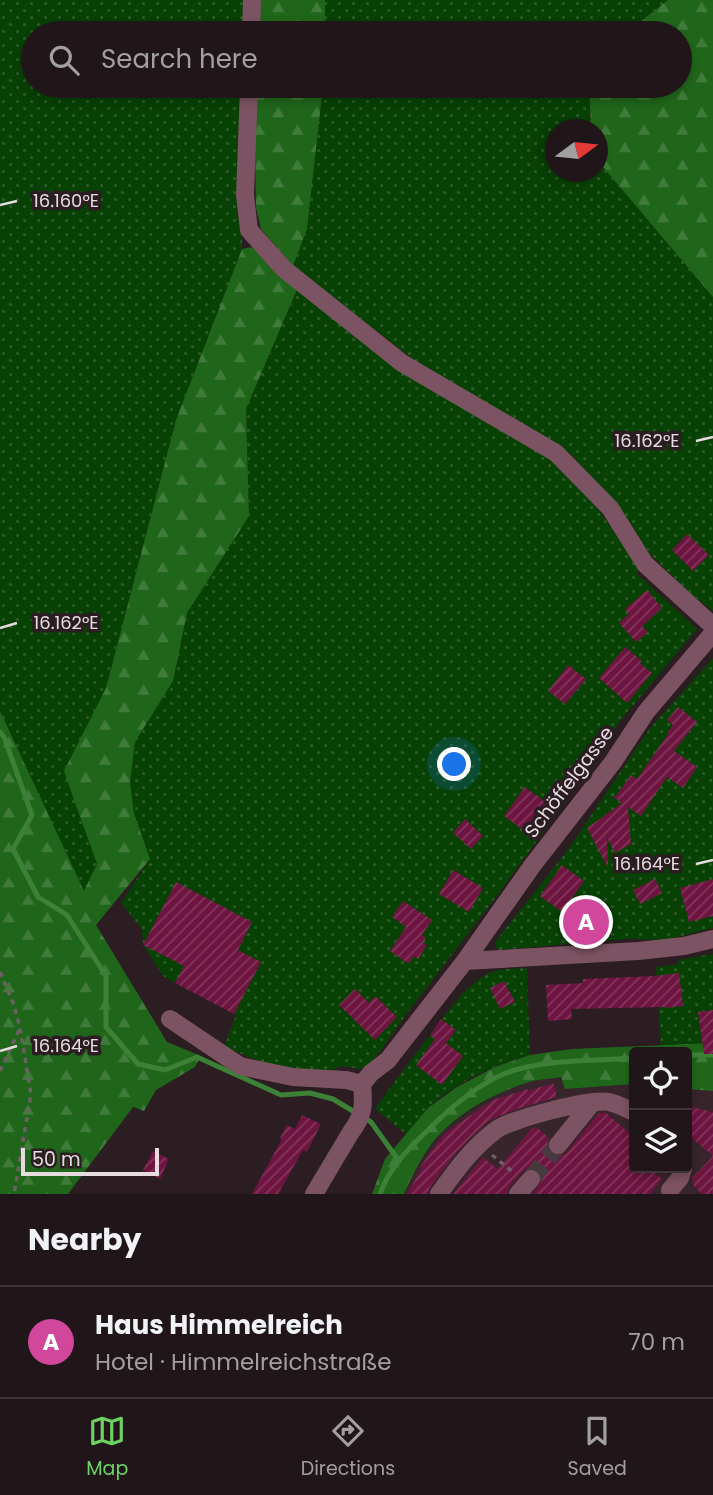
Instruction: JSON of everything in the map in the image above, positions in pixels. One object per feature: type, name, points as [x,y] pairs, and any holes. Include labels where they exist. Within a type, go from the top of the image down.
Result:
[{"type":"street","points":[[251,21],[252,0]]},
{"type":"street","points":[[249,98],[245,195],[249,230],[284,269],[402,363],[556,453],[610,508],[645,564],[713,626]]},
{"type":"street","name":"Schöffelgasse","points":[[362,1084],[388,1060],[613,762],[646,712],[713,633]]},
{"type":"street","points":[[464,961],[638,951],[684,946],[713,939]]},
{"type":"street","points":[[170,1019],[240,1066],[293,1077],[346,1080],[362,1084],[364,1103],[360,1116],[314,1194]]},
{"type":"street","points":[[439,1194],[457,1168],[480,1144],[507,1123],[592,1103],[610,1102],[629,1110]]},
{"type":"street","points":[[558,1145],[592,1103]]},
{"type":"street","points":[[670,1193],[682,1173]]},
{"type":"path","points":[[0,972],[20,1028],[31,1094],[14,1194]]},
{"type":"path","points":[[0,1070],[20,1028]]},
{"type":"path","points":[[480,1144],[525,1185]]},
{"type":"shaded area","points":[[561,1077],[565,1089],[629,1084],[629,1173],[692,1173],[692,1089],[713,1091],[713,1194],[404,1194],[413,1173],[439,1134],[497,1094],[531,1081]]},
{"type":"green space","points":[[0,0],[243,0],[243,21],[21,21],[21,98],[242,98],[242,249],[176,420],[106,688],[65,771],[97,864],[84,892],[0,711]]},
{"type":"green space","points":[[256,0],[325,0],[325,21],[255,21]]},
{"type":"green space","points":[[325,0],[668,0],[641,21],[325,21]]},
{"type":"green space","points":[[668,0],[713,0],[713,297],[608,173],[608,119],[591,119],[590,98],[692,98],[692,21],[641,21]]},
{"type":"green space","points":[[254,98],[322,98],[307,229],[293,266],[261,229],[256,208]]},
{"type":"green space","points":[[322,98],[590,98],[591,119],[545,119],[545,182],[608,182],[608,173],[713,297],[713,611],[691,594],[651,555],[615,505],[570,453],[489,410],[418,363],[293,266],[307,229]]},
{"type":"green space","points":[[252,247],[298,287],[246,409],[249,516],[187,613],[173,681],[135,742],[130,782],[134,813],[150,859],[96,925],[167,1042],[201,1056],[195,1067],[156,1090],[144,1111],[133,1107],[68,1194],[0,1194],[0,711],[84,891],[97,864],[64,771],[106,688],[176,420],[242,249]]},
{"type":"green space","points":[[298,287],[571,476],[593,502],[640,569],[636,573],[697,629],[620,721],[553,819],[368,1066],[361,1069],[341,1066],[330,1071],[281,1070],[224,1047],[236,1015],[163,976],[143,945],[142,929],[121,903],[150,859],[134,813],[130,782],[135,742],[173,681],[187,613],[249,516],[246,409]]},
{"type":"green space","points":[[713,658],[713,928],[666,940],[627,939],[500,950],[495,942],[567,851],[650,728]]},
{"type":"green space","points":[[713,954],[713,1043],[661,1046],[656,967],[679,964],[678,960]]},
{"type":"green space","points":[[527,968],[530,1055],[489,1069],[462,1083],[427,1109],[406,1134],[375,1109],[464,992],[493,971]]},
{"type":"green space","points":[[713,1043],[713,1091],[692,1089],[692,1047],[629,1047],[629,1084],[565,1089],[561,1077],[529,1082],[505,1091],[481,1103],[449,1125],[425,1154],[404,1194],[372,1194],[385,1159],[428,1108],[457,1087],[495,1067],[530,1055],[572,1049]]},
{"type":"building","points":[[687,534],[709,555],[693,571],[672,550]]},
{"type":"building","points":[[647,590],[662,608],[642,626],[648,632],[636,642],[619,623],[629,614],[625,609]]},
{"type":"building","points":[[625,647],[652,673],[627,703],[599,678]]},
{"type":"building","points":[[568,665],[586,679],[565,704],[548,691]]},
{"type":"building","points":[[678,707],[697,722],[674,751],[697,767],[683,788],[667,777],[641,816],[628,807],[631,844],[615,853],[607,838],[608,868],[587,828],[622,803],[612,796],[616,796],[631,775],[637,779],[668,734],[673,725],[667,720]]},
{"type":"building","points":[[525,787],[554,808],[533,837],[504,816]]},
{"type":"building","points":[[465,819],[483,836],[471,849],[453,833]]},
{"type":"building","points":[[562,865],[584,881],[567,905],[594,904],[595,910],[610,910],[610,933],[563,935],[562,912],[540,896]]},
{"type":"building","points":[[453,870],[483,888],[469,912],[439,894]]},
{"type":"building","points":[[655,879],[662,893],[640,904],[633,890]]},
{"type":"building","points":[[713,879],[713,916],[689,922],[680,888]]},
{"type":"building","points":[[176,882],[252,922],[238,950],[261,962],[234,1014],[175,983],[184,966],[143,945]]},
{"type":"building","points":[[403,901],[432,920],[422,935],[426,938],[423,943],[427,945],[418,959],[414,956],[409,964],[390,951],[406,927],[392,917]]},
{"type":"building","points":[[679,973],[683,1006],[571,1009],[572,1019],[548,1021],[546,985],[583,983],[583,979]]},
{"type":"building","points":[[504,981],[515,1002],[500,1009],[490,988]]},
{"type":"building","points":[[355,989],[369,1003],[375,996],[397,1017],[375,1040],[339,1005]]},
{"type":"building","points":[[713,1010],[713,1054],[704,1054],[698,1012]]},
{"type":"building","points":[[441,1019],[456,1030],[446,1043],[463,1056],[442,1085],[416,1065],[435,1039],[430,1036]]},
{"type":"building","points":[[553,1083],[557,1097],[490,1120],[456,1153],[430,1187],[428,1194],[407,1194],[422,1168],[420,1167],[443,1135],[493,1100]]},
{"type":"building","points":[[692,1107],[713,1112],[713,1156],[692,1138]]},
{"type":"building","points":[[599,1113],[606,1113],[629,1133],[629,1173],[655,1173],[662,1179],[650,1194],[533,1194],[542,1180],[539,1171],[532,1168],[522,1172],[509,1187],[507,1194],[453,1194],[483,1157],[498,1169],[532,1128],[536,1127],[549,1138],[547,1144],[550,1153],[561,1156]]},
{"type":"building","points":[[302,1115],[321,1124],[307,1152],[303,1150],[278,1194],[252,1194],[287,1125],[295,1129]]},
{"type":"building","points":[[153,1151],[169,1159],[160,1179],[143,1170]]},
{"type":"building","points":[[713,1156],[713,1194],[702,1194],[694,1186],[692,1178]]},
{"type":"waterway","points":[[0,732],[32,815],[13,849],[38,897],[67,915],[106,976],[106,1027],[138,1064],[165,1070],[197,1057],[281,1095],[310,1093],[333,1099],[371,1122],[399,1161]]},
{"type":"waterway","points":[[692,1055],[713,1055]]},
{"type":"waterway","points":[[380,1194],[394,1167],[413,1144],[454,1105],[495,1078],[536,1065],[629,1058]]},
{"type":"tunnel","points":[[531,1179],[558,1145]]},
{"type":"place","name":"Haus Himmelreich","points":[[586,922]]}]
